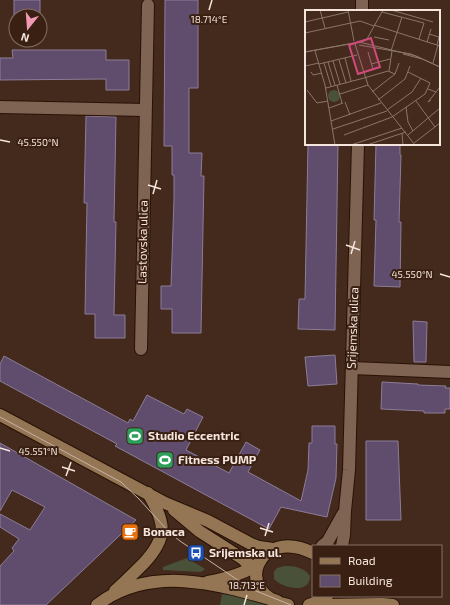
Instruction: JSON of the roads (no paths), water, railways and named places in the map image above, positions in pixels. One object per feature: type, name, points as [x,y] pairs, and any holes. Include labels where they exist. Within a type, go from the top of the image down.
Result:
[{"type":"street","name":"Lastovska ulica","points":[[141,349],[148,5]]},
{"type":"street","points":[[0,107],[145,110]]},
{"type":"street","name":"Srijemska ulica","points":[[342,545],[349,470],[358,145]]},
{"type":"street","points":[[352,368],[450,372]]},
{"type":"street","points":[[0,415],[165,503],[252,544],[266,549],[287,546],[311,550]]},
{"type":"street","points":[[101,603],[143,564],[157,548],[160,542],[162,524],[155,504],[148,493]]},
{"type":"street","points":[[165,503],[199,531],[256,567]]},
{"type":"street","name":"Srijemska ulica","points":[[323,545],[328,541],[345,511]]},
{"type":"street","points":[[273,549],[262,555],[256,567],[256,580],[261,590],[277,602]]},
{"type":"street","points":[[203,582],[225,578],[256,567]]},
{"type":"street","points":[[101,603],[124,590],[149,582],[175,580],[203,582],[247,592],[288,605]]},
{"type":"street","points":[[309,605],[323,600],[326,597]]},
{"type":"street","points":[[324,605],[362,602],[388,604]]},
{"type":"tram line","points":[[0,417],[121,482],[139,499],[170,533],[180,541],[251,589],[291,605]]},
{"type":"place","name":"Studio Eccentric","points":[[135,436]]},
{"type":"place","name":"Fitness PUMP","points":[[165,460]]},
{"type":"place","name":"Bonaca","points":[[130,532]]},
{"type":"place","name":"Srijemska ul.","points":[[196,553]]}]
